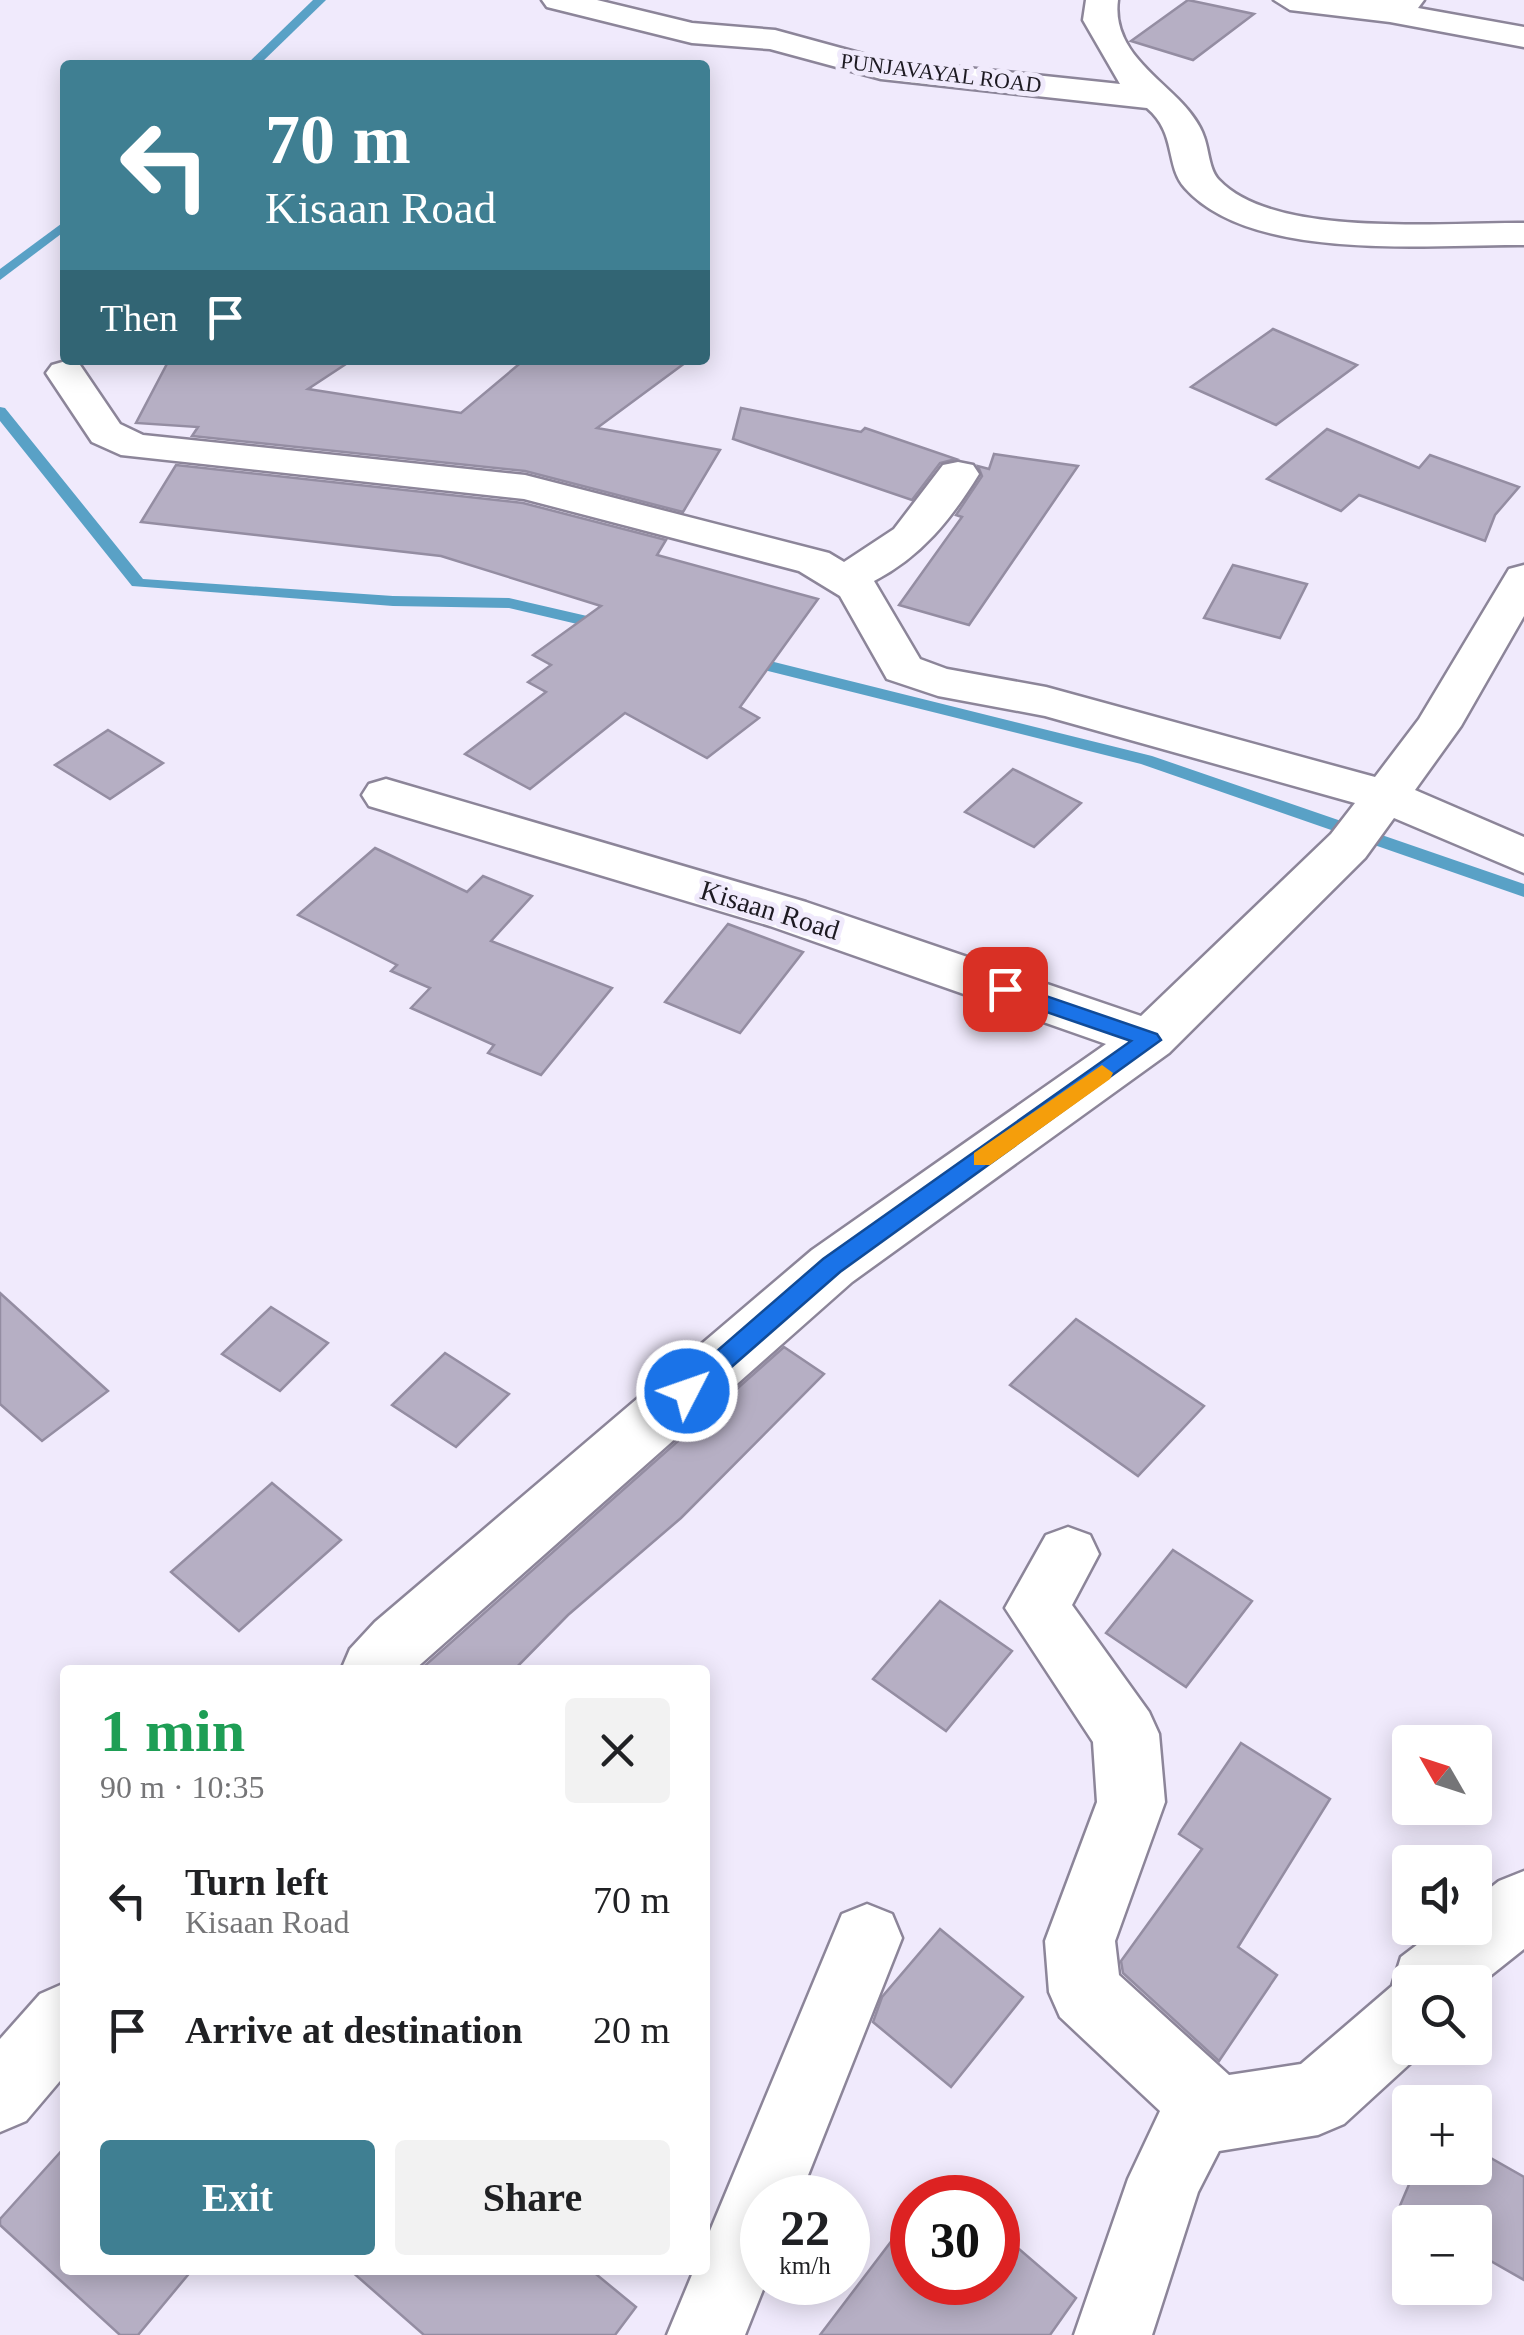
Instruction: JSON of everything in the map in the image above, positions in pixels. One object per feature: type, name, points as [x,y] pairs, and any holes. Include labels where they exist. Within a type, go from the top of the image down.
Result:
[{"type":"street","name":"PUNJAVAYAL ROAD","points":[[558,0],[692,33],[775,40],[816,56],[881,69],[1152,98]]},
{"type":"street","points":[[1102,0],[1099,20],[1129,75],[1168,108],[1186,133],[1198,180],[1226,206],[1261,222],[1317,231],[1524,234]]},
{"type":"street","points":[[1290,0],[1399,6],[1524,36]]},
{"type":"street","points":[[79,365],[106,433],[134,446],[525,486],[814,562],[857,588],[903,669],[938,682],[1046,702],[1179,737],[1370,817],[1524,856]]},
{"type":"street","points":[[842,579],[872,568],[902,549],[937,511],[958,474]]},
{"type":"street","points":[[377,1665],[398,1642],[832,1266],[1150,1040],[1370,817],[1438,726],[1524,578]]},
{"type":"street","name":"Kisaan Road","points":[[386,796],[788,914],[1150,1040]]},
{"type":"street","points":[[1068,1554],[1038,1608],[1126,1734],[1131,1802],[1080,1941],[1084,1992],[1217,2114]]},
{"type":"street","points":[[1448,1965],[1524,1905]]},
{"type":"street","points":[[706,2335],[867,1938]]},
{"type":"street","points":[[0,2095],[60,2025]]},
{"type":"street","points":[[1113,2335],[1165,2179],[1193,2124],[1217,2114],[1318,2098],[1392,2030]]},
{"type":"building","points":[[1188,0],[1254,14],[1193,60],[1131,41]]},
{"type":"building","points":[[1273,329],[1357,365],[1276,425],[1191,387]]},
{"type":"building","points":[[166,365],[344,365],[308,389],[461,413],[518,365],[682,365],[597,428],[720,450],[683,512],[525,471],[192,436],[198,427],[136,423]]},
{"type":"building","points":[[741,408],[861,432],[865,428],[956,459],[940,463],[912,500],[733,439]]},
{"type":"building","points":[[1327,429],[1419,468],[1430,455],[1519,487],[1495,515],[1485,541],[1359,495],[1341,511],[1267,479]]},
{"type":"building","points":[[994,454],[1078,466],[969,625],[899,605],[962,517],[956,515],[982,476],[978,466],[989,469]]},
{"type":"building","points":[[176,465],[523,503],[666,540],[657,555],[818,599],[740,707],[759,718],[707,758],[625,713],[530,789],[465,754],[546,692],[528,682],[551,665],[533,655],[601,606],[441,556],[141,522]]},
{"type":"building","points":[[1233,565],[1307,584],[1280,638],[1204,618]]},
{"type":"building","points":[[108,730],[163,763],[110,799],[55,765]]},
{"type":"building","points":[[1013,769],[1081,803],[1034,847],[965,812]]},
{"type":"building","points":[[375,848],[467,892],[483,876],[532,896],[491,941],[612,988],[541,1075],[488,1053],[494,1045],[411,1008],[430,988],[391,971],[397,965],[298,915]]},
{"type":"building","points":[[728,924],[803,952],[740,1033],[665,1002]]},
{"type":"building","points":[[0,1293],[108,1391],[42,1441],[0,1404]]},
{"type":"building","points":[[271,1307],[328,1343],[280,1391],[222,1354]]},
{"type":"building","points":[[1076,1319],[1204,1406],[1138,1476],[1010,1385]]},
{"type":"building","points":[[784,1347],[824,1374],[681,1518],[568,1615],[519,1665],[426,1665]]},
{"type":"building","points":[[445,1353],[509,1394],[456,1447],[392,1405]]},
{"type":"building","points":[[272,1483],[341,1540],[239,1631],[171,1572]]},
{"type":"building","points":[[1173,1550],[1252,1601],[1186,1687],[1106,1633]]},
{"type":"building","points":[[940,1601],[1012,1651],[946,1731],[873,1679]]},
{"type":"building","points":[[1241,1743],[1330,1799],[1238,1947],[1277,1975],[1219,2061],[1123,1973],[1121,1961],[1202,1849],[1179,1834]]},
{"type":"building","points":[[940,1929],[1023,1997],[951,2087],[873,2022],[882,1997]]},
{"type":"building","points":[[60,2153],[60,2275],[188,2275],[138,2335],[120,2335],[0,2225],[0,2219]]},
{"type":"building","points":[[1492,2159],[1524,2177],[1524,2280],[1492,2262],[1492,2205],[1400,2205],[1409,2185],[1492,2185]]},
{"type":"building","points":[[890,2243],[890,2305],[1020,2305],[1020,2250],[1076,2298],[1050,2335],[820,2335],[843,2305],[870,2305],[870,2269]]},
{"type":"building","points":[[356,2275],[597,2275],[636,2307],[615,2335],[424,2335]]},
{"type":"waterway","points":[[257,60],[320,0]]},
{"type":"waterway","points":[[0,276],[60,229]]},
{"type":"waterway","points":[[0,411],[138,583],[393,601],[509,603],[607,626]]},
{"type":"waterway","points":[[742,659],[1146,760],[1524,891]]},
{"type":"slow traffic","points":[[982,1159],[1102,1073]]},
{"type":"route","points":[[687,1391],[832,1266],[1150,1040],[1005,989]]}]
